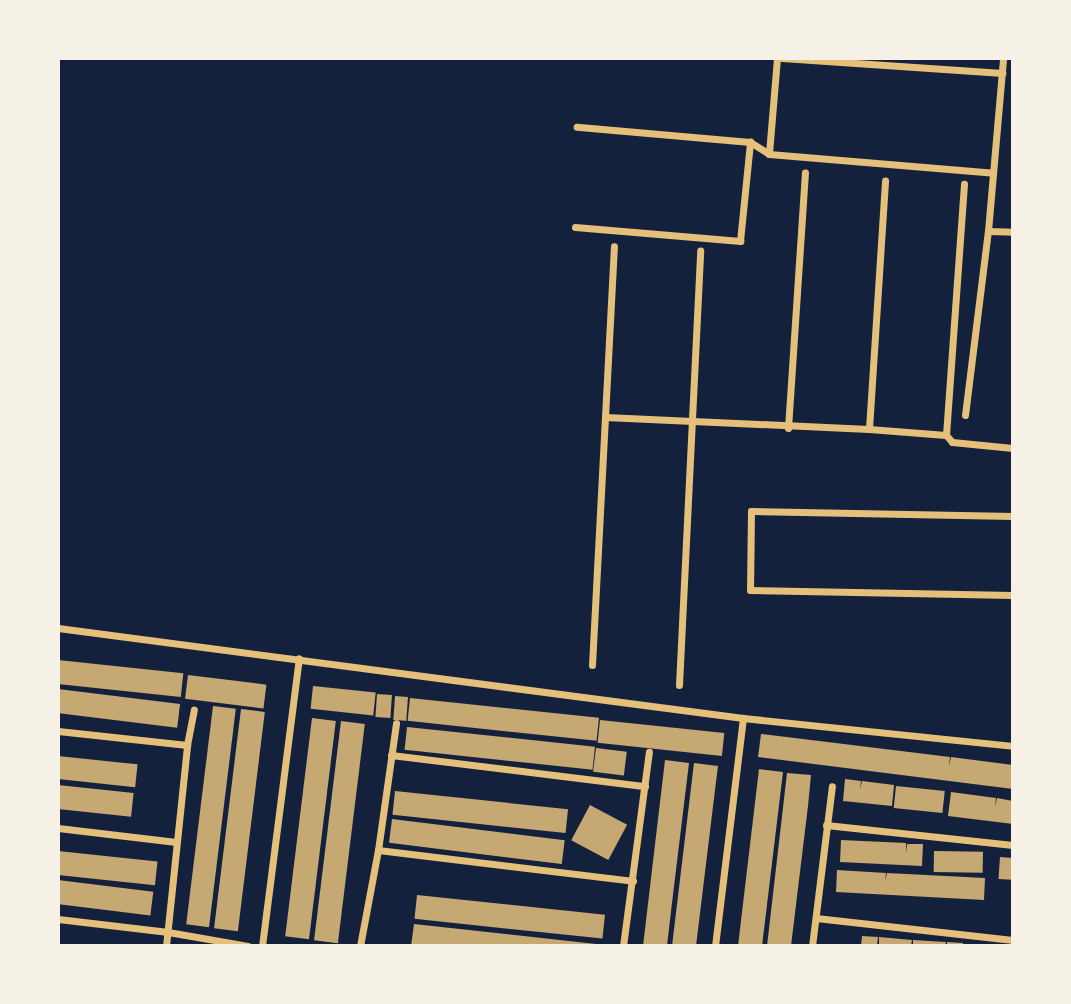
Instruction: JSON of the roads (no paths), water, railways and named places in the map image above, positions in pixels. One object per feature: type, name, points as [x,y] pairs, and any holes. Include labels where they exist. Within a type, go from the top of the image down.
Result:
[{"type":"street","points":[[769,155],[780,58],[1002,73]]},
{"type":"street","points":[[965,415],[988,231],[1003,58]]},
{"type":"street","points":[[577,127],[750,142],[769,155],[993,173]]},
{"type":"street","points":[[575,226],[740,241],[750,142]]},
{"type":"street","points":[[788,428],[805,173]]},
{"type":"street","points":[[869,429],[885,181]]},
{"type":"street","points":[[964,184],[946,435],[952,442],[1013,448]]},
{"type":"street","points":[[988,231],[1013,232]]},
{"type":"street","points":[[592,665],[614,246]]},
{"type":"street","points":[[679,685],[700,251]]},
{"type":"street","points":[[605,417],[946,435]]},
{"type":"street","points":[[1013,516],[751,511],[750,590],[1013,595]]},
{"type":"street","points":[[58,628],[743,718],[1013,746]]},
{"type":"street","points":[[262,946],[299,658]]},
{"type":"street","points":[[166,946],[187,745],[194,710]]},
{"type":"street","points":[[715,946],[743,718]]},
{"type":"street","points":[[360,946],[379,850],[396,723]]},
{"type":"street","points":[[58,731],[187,745]]},
{"type":"street","points":[[623,946],[649,751]]},
{"type":"street","points":[[391,755],[645,786]]},
{"type":"street","points":[[812,946],[832,786]]},
{"type":"street","points":[[826,825],[1013,845]]},
{"type":"street","points":[[58,828],[176,842]]},
{"type":"street","points":[[379,850],[633,881]]},
{"type":"street","points":[[816,918],[1013,940]]},
{"type":"street","points":[[58,919],[168,932],[248,946]]}]
